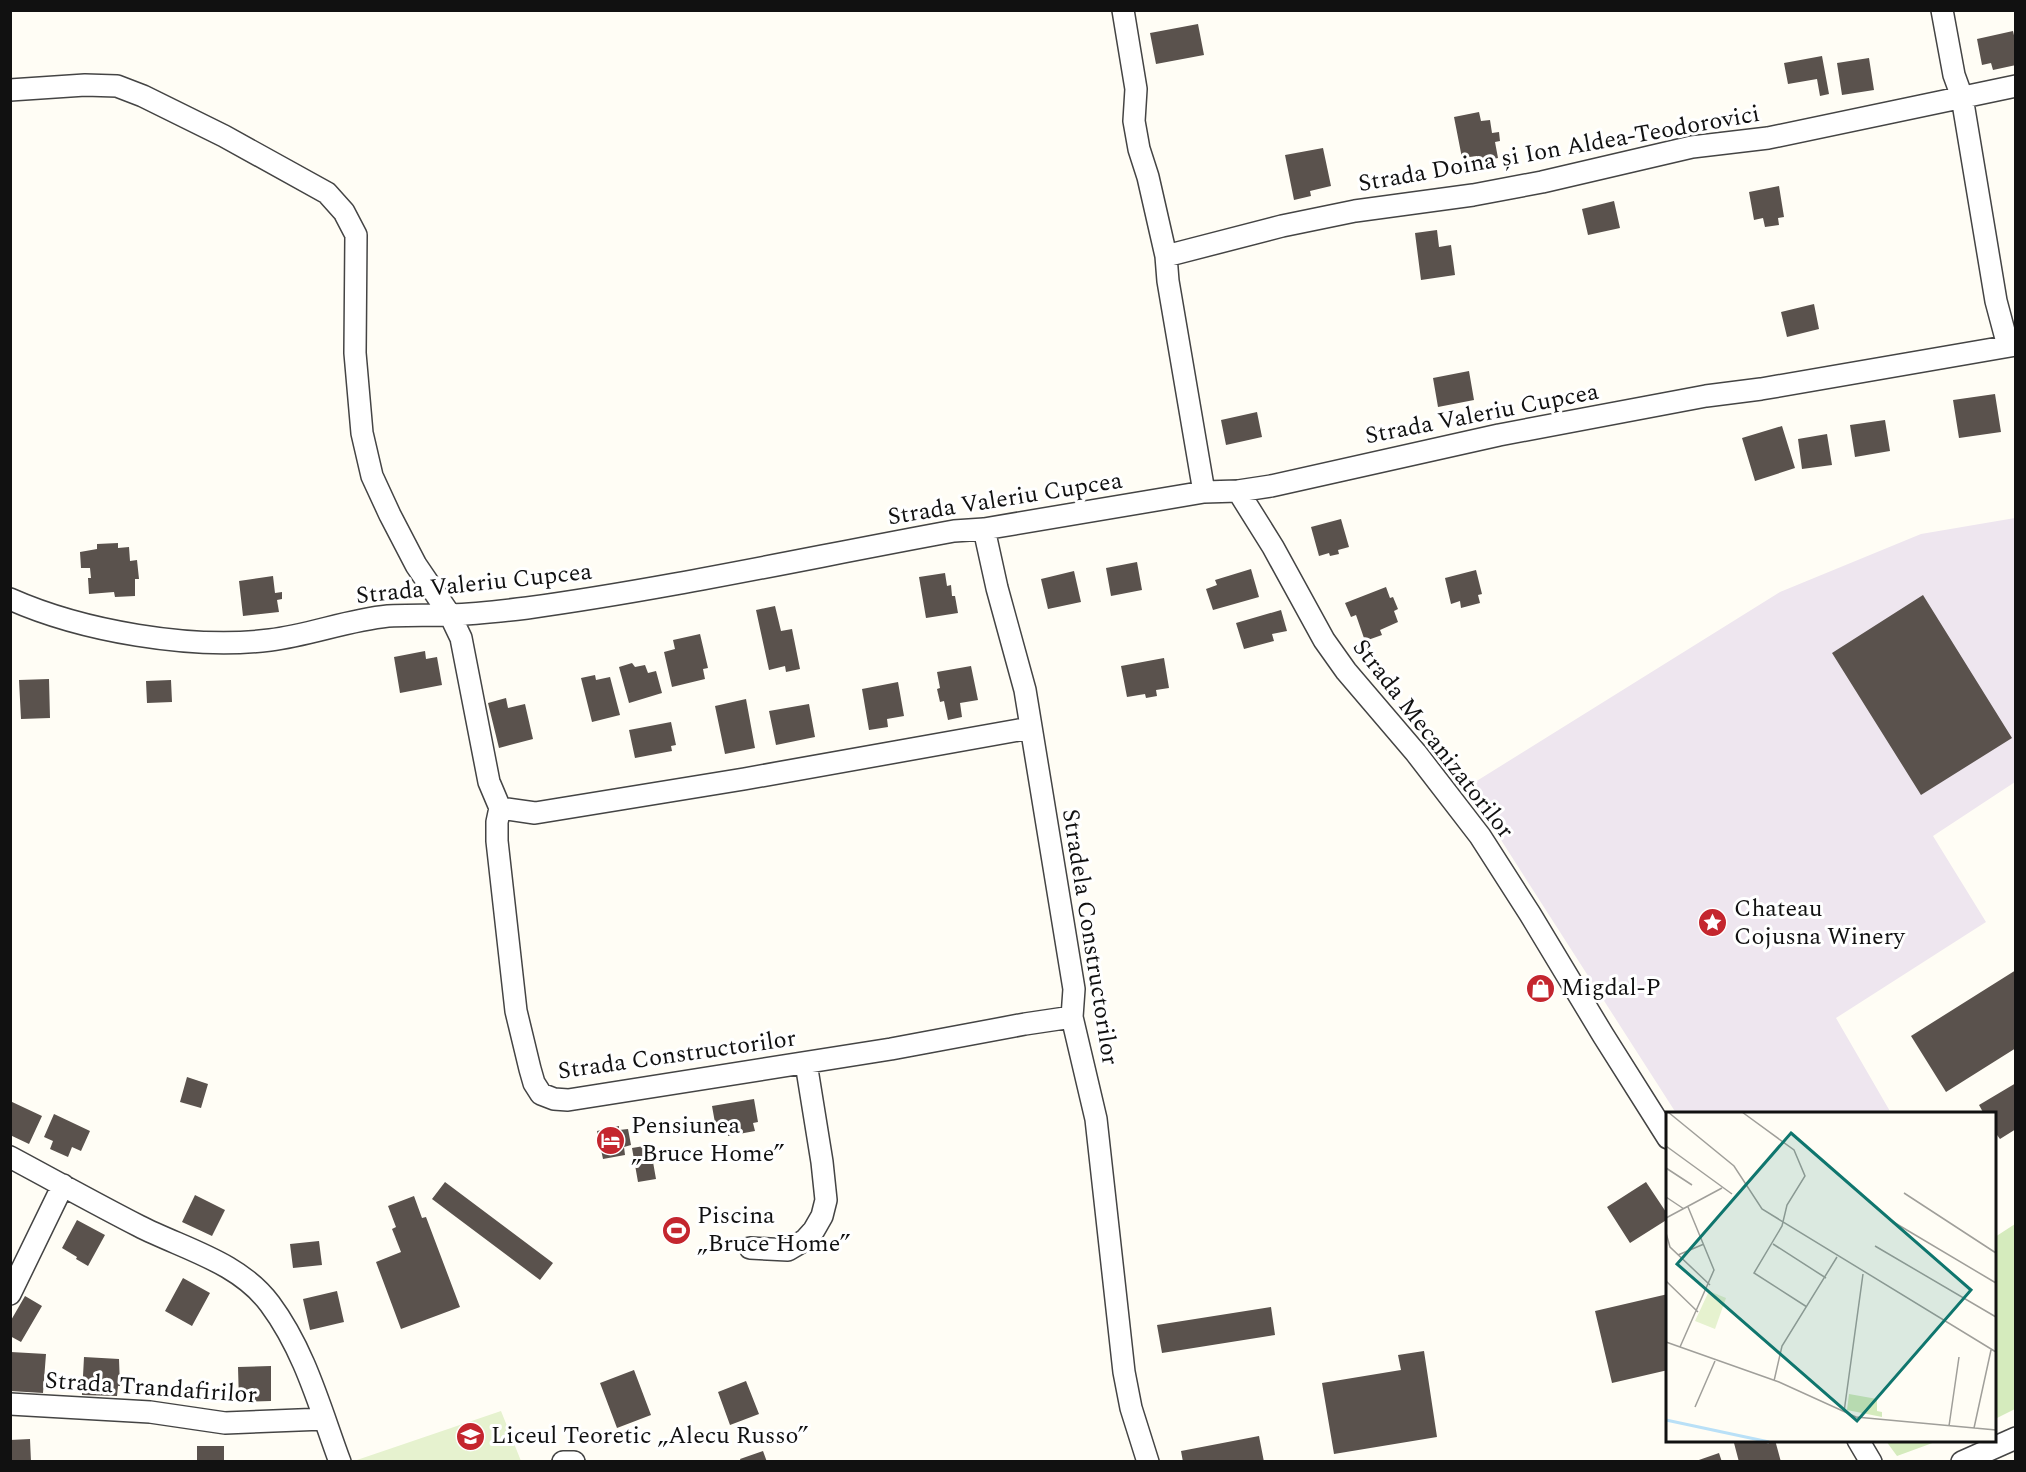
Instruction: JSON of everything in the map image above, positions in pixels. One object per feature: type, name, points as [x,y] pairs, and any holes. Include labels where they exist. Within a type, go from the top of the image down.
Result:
[{"type":"street","points":[[1123,10],[1136,89],[1134,121],[1166,256],[1168,281],[1204,492]]},
{"type":"street","points":[[1942,10],[1954,75],[1962,97]]},
{"type":"street","name":"Strada Constructorilor","points":[[10,90],[86,85],[117,86],[143,96],[224,136],[327,193],[345,212],[356,235],[355,353],[362,433],[372,476],[390,516],[416,565],[450,615],[461,638],[489,782],[500,808],[496,822],[497,841],[516,1011],[534,1083],[542,1094],[554,1099],[568,1100],[806,1063],[1072,1017]]},
{"type":"street","name":"Strada Doina și Ion Aldea-Teodorovici","points":[[1166,256],[1355,210],[1473,195],[1542,182],[1692,147],[1768,138],[2016,86]]},
{"type":"street","name":"Strada Valeriu Cupcea","points":[[10,599],[42,612],[129,633],[205,643],[236,644],[272,640],[385,616],[450,615],[528,608],[745,572],[954,531],[984,529],[1204,492],[1238,491],[1271,486],[1488,438],[1706,396],[1761,389],[2012,346],[1990,270],[1962,97]]},
{"type":"street","name":"Strada Mecanizatorilor","points":[[1238,491],[1273,547],[1324,640],[1346,671],[1416,753],[1480,836],[1666,1135]]},
{"type":"street","name":"Stradela Constructorilor","points":[[984,529],[997,588],[1025,690],[1074,989],[1072,1017],[1096,1119],[1124,1372],[1131,1408],[1148,1461]]},
{"type":"street","points":[[500,808],[535,813],[756,777],[1030,728]]},
{"type":"street","points":[[750,1248],[788,1250],[805,1240],[822,1216],[826,1200],[806,1063]]},
{"type":"street","points":[[10,1157],[141,1227],[228,1267],[249,1282],[269,1303],[299,1353],[340,1461]]},
{"type":"street","points":[[10,1294],[63,1185]]},
{"type":"street","name":"Strada Trandafirilor","points":[[10,1404],[150,1412],[225,1423],[324,1419]]},
{"type":"street","points":[[1962,1461],[1995,1449],[2016,1438]]},
{"type":"street","points":[[1859,1442],[1871,1461]]},
{"type":"street","points":[[563,1461],[574,1461]]},
{"type":"shaded area","points":[[2015,518],[2015,782],[1933,836],[1986,922],[1836,1018],[1890,1112],[1675,1112],[1467,787],[1780,592],[1921,534]]},
{"type":"green space","points":[[2015,1224],[2015,1409],[1996,1418],[1996,1236]]},
{"type":"green space","name":"Liceul Teoretic „Alecu Russo”","points":[[501,1411],[521,1461],[354,1461]]},
{"type":"green space","points":[[1887,1442],[1935,1442],[1897,1456]]},
{"type":"building","points":[[1198,24],[1204,55],[1156,64],[1150,33]]},
{"type":"building","points":[[2013,31],[2016,44],[2016,65],[1993,70],[1991,63],[1982,65],[1977,39]]},
{"type":"building","points":[[1822,56],[1829,94],[1820,96],[1817,79],[1788,84],[1784,63]]},
{"type":"building","points":[[1869,58],[1874,90],[1842,95],[1837,63]]},
{"type":"building","points":[[1479,112],[1481,121],[1490,120],[1492,133],[1499,132],[1500,141],[1495,142],[1498,158],[1478,162],[1477,156],[1462,158],[1454,117]]},
{"type":"building","points":[[1323,148],[1331,186],[1310,191],[1311,196],[1294,200],[1285,155]]},
{"type":"building","points":[[1779,186],[1784,217],[1778,218],[1779,225],[1765,227],[1763,218],[1754,220],[1749,192]]},
{"type":"building","points":[[1614,201],[1620,228],[1588,235],[1582,209]]},
{"type":"building","points":[[1437,230],[1439,247],[1451,245],[1455,275],[1421,280],[1415,233]]},
{"type":"building","points":[[1814,304],[1819,329],[1787,337],[1781,312]]},
{"type":"building","points":[[1469,371],[1474,400],[1438,407],[1433,378]]},
{"type":"building","points":[[1995,394],[2001,432],[1959,438],[1953,400]]},
{"type":"building","points":[[1257,412],[1262,437],[1226,445],[1221,420]]},
{"type":"building","points":[[1885,420],[1890,451],[1855,457],[1850,425]]},
{"type":"building","points":[[1782,426],[1795,468],[1755,481],[1742,438]]},
{"type":"building","points":[[1827,434],[1832,465],[1802,469],[1798,439]]},
{"type":"building","points":[[1341,519],[1349,547],[1338,550],[1339,554],[1330,556],[1329,553],[1319,556],[1311,527]]},
{"type":"building","points":[[118,543],[118,548],[129,547],[130,561],[137,560],[139,579],[135,579],[135,596],[115,597],[114,592],[89,594],[90,568],[81,568],[80,552],[97,549],[97,544]]},
{"type":"building","points":[[1137,562],[1142,590],[1111,596],[1106,568]]},
{"type":"building","points":[[1251,569],[1259,597],[1213,610],[1206,589],[1217,585],[1215,580]]},
{"type":"building","points":[[1476,570],[1482,594],[1478,595],[1480,603],[1461,608],[1460,601],[1451,604],[1445,578]]},
{"type":"building","points":[[1074,571],[1081,602],[1048,609],[1041,579]]},
{"type":"building","points":[[945,573],[947,586],[951,585],[952,596],[955,596],[958,613],[926,618],[919,577]]},
{"type":"building","points":[[273,576],[275,593],[282,592],[282,599],[277,600],[279,612],[243,616],[239,581]]},
{"type":"building","points":[[1386,587],[1398,609],[1394,611],[1398,622],[1380,630],[1382,635],[1365,641],[1356,615],[1351,617],[1345,603]]},
{"type":"building","points":[[1923,595],[2012,738],[1921,795],[1832,653]]},
{"type":"building","points":[[775,606],[781,631],[792,629],[800,669],[786,672],[785,666],[769,670],[756,610]]},
{"type":"building","points":[[1281,610],[1287,631],[1272,634],[1274,641],[1244,649],[1236,623]]},
{"type":"building","points":[[700,634],[708,668],[703,669],[705,679],[672,687],[664,652],[675,649],[673,640]]},
{"type":"building","points":[[425,651],[426,659],[437,657],[442,685],[400,693],[394,657]]},
{"type":"building","points":[[1164,658],[1169,688],[1156,690],[1157,696],[1146,698],[1145,694],[1127,697],[1121,666]]},
{"type":"building","points":[[632,663],[635,667],[645,665],[648,673],[656,671],[662,693],[629,703],[619,667]]},
{"type":"building","points":[[971,666],[978,700],[960,703],[962,717],[948,720],[944,701],[940,702],[937,689],[940,688],[937,672]]},
{"type":"building","points":[[595,675],[596,680],[610,677],[620,715],[592,722],[581,678]]},
{"type":"building","points":[[49,679],[50,718],[21,719],[19,680]]},
{"type":"building","points":[[171,680],[172,702],[147,703],[146,681]]},
{"type":"building","points":[[898,682],[904,716],[887,719],[888,727],[869,730],[862,689]]},
{"type":"building","points":[[506,698],[508,708],[525,704],[533,739],[499,748],[488,703]]},
{"type":"building","points":[[746,699],[755,748],[725,754],[715,706]]},
{"type":"building","points":[[809,704],[815,737],[776,745],[769,711]]},
{"type":"building","points":[[671,722],[676,745],[671,746],[672,751],[635,758],[629,730]]},
{"type":"building","points":[[2016,970],[2016,1048],[1946,1092],[1911,1036]]},
{"type":"building","points":[[187,1077],[208,1084],[201,1108],[180,1102]]},
{"type":"building","points":[[2016,1083],[2016,1129],[2000,1139],[1996,1134],[1996,1112],[1983,1112],[1979,1105]]},
{"type":"building","points":[[754,1099],[758,1122],[753,1123],[755,1131],[728,1136],[728,1132],[717,1134],[712,1106]]},
{"type":"building","points":[[10,1101],[42,1116],[29,1144],[10,1135]]},
{"type":"building","points":[[54,1114],[90,1131],[81,1151],[72,1147],[68,1157],[50,1149],[53,1141],[44,1137]]},
{"type":"building","points":[[619,1126],[619,1130],[628,1129],[631,1145],[624,1147],[625,1155],[603,1159],[597,1131]]},
{"type":"building","points":[[650,1145],[656,1179],[638,1182],[632,1148]]},
{"type":"building","points":[[445,1182],[553,1263],[540,1280],[432,1199]]},
{"type":"building","points":[[1646,1182],[1666,1212],[1666,1220],[1630,1243],[1607,1207]]},
{"type":"building","points":[[195,1195],[225,1210],[212,1236],[182,1222]]},
{"type":"building","points":[[414,1196],[422,1218],[426,1217],[460,1307],[401,1329],[376,1262],[401,1252],[392,1229],[396,1227],[388,1206]]},
{"type":"building","points":[[77,1220],[105,1235],[88,1266],[62,1248]]},
{"type":"building","points":[[319,1241],[322,1265],[293,1268],[290,1244]]},
{"type":"building","points":[[183,1278],[210,1293],[192,1326],[165,1311]]},
{"type":"building","points":[[337,1291],[344,1322],[310,1330],[303,1299]]},
{"type":"building","points":[[1666,1294],[1666,1370],[1612,1383],[1595,1311]]},
{"type":"building","points":[[25,1296],[42,1306],[21,1342],[10,1336],[10,1322]]},
{"type":"building","points":[[1271,1307],[1275,1335],[1162,1353],[1157,1325]]},
{"type":"building","points":[[1424,1351],[1437,1437],[1334,1454],[1322,1383],[1401,1370],[1398,1355]]},
{"type":"building","points":[[11,1352],[46,1354],[43,1393],[10,1391]]},
{"type":"building","points":[[84,1357],[119,1359],[120,1386],[118,1386],[117,1396],[82,1395]]},
{"type":"building","points":[[271,1366],[271,1401],[239,1402],[238,1367]]},
{"type":"building","points":[[634,1370],[651,1415],[617,1428],[600,1383]]},
{"type":"building","points":[[746,1381],[759,1414],[730,1425],[718,1392]]},
{"type":"building","points":[[1259,1436],[1264,1462],[1183,1462],[1181,1451]]},
{"type":"building","points":[[30,1439],[31,1462],[10,1462],[10,1440]]},
{"type":"building","points":[[1776,1442],[1781,1462],[1739,1462],[1734,1443]]},
{"type":"building","points":[[197,1446],[224,1446],[224,1462],[197,1462]]},
{"type":"building","points":[[763,1451],[767,1462],[741,1462],[740,1459]]},
{"type":"building","points":[[1719,1453],[1722,1462],[1696,1462],[1696,1461]]},
{"type":"place","name":"Chateau Cojusna Winery","points":[[1713,923]]},
{"type":"place","name":"Migdal-P","points":[[1540,988]]},
{"type":"place","name":"Pensiunea „Bruce Home”","points":[[610,1140]]},
{"type":"place","name":"Piscina „Bruce Home”","points":[[676,1230]]},
{"type":"place","name":"Liceul Teoretic „Alecu Russo”","points":[[470,1436]]}]
